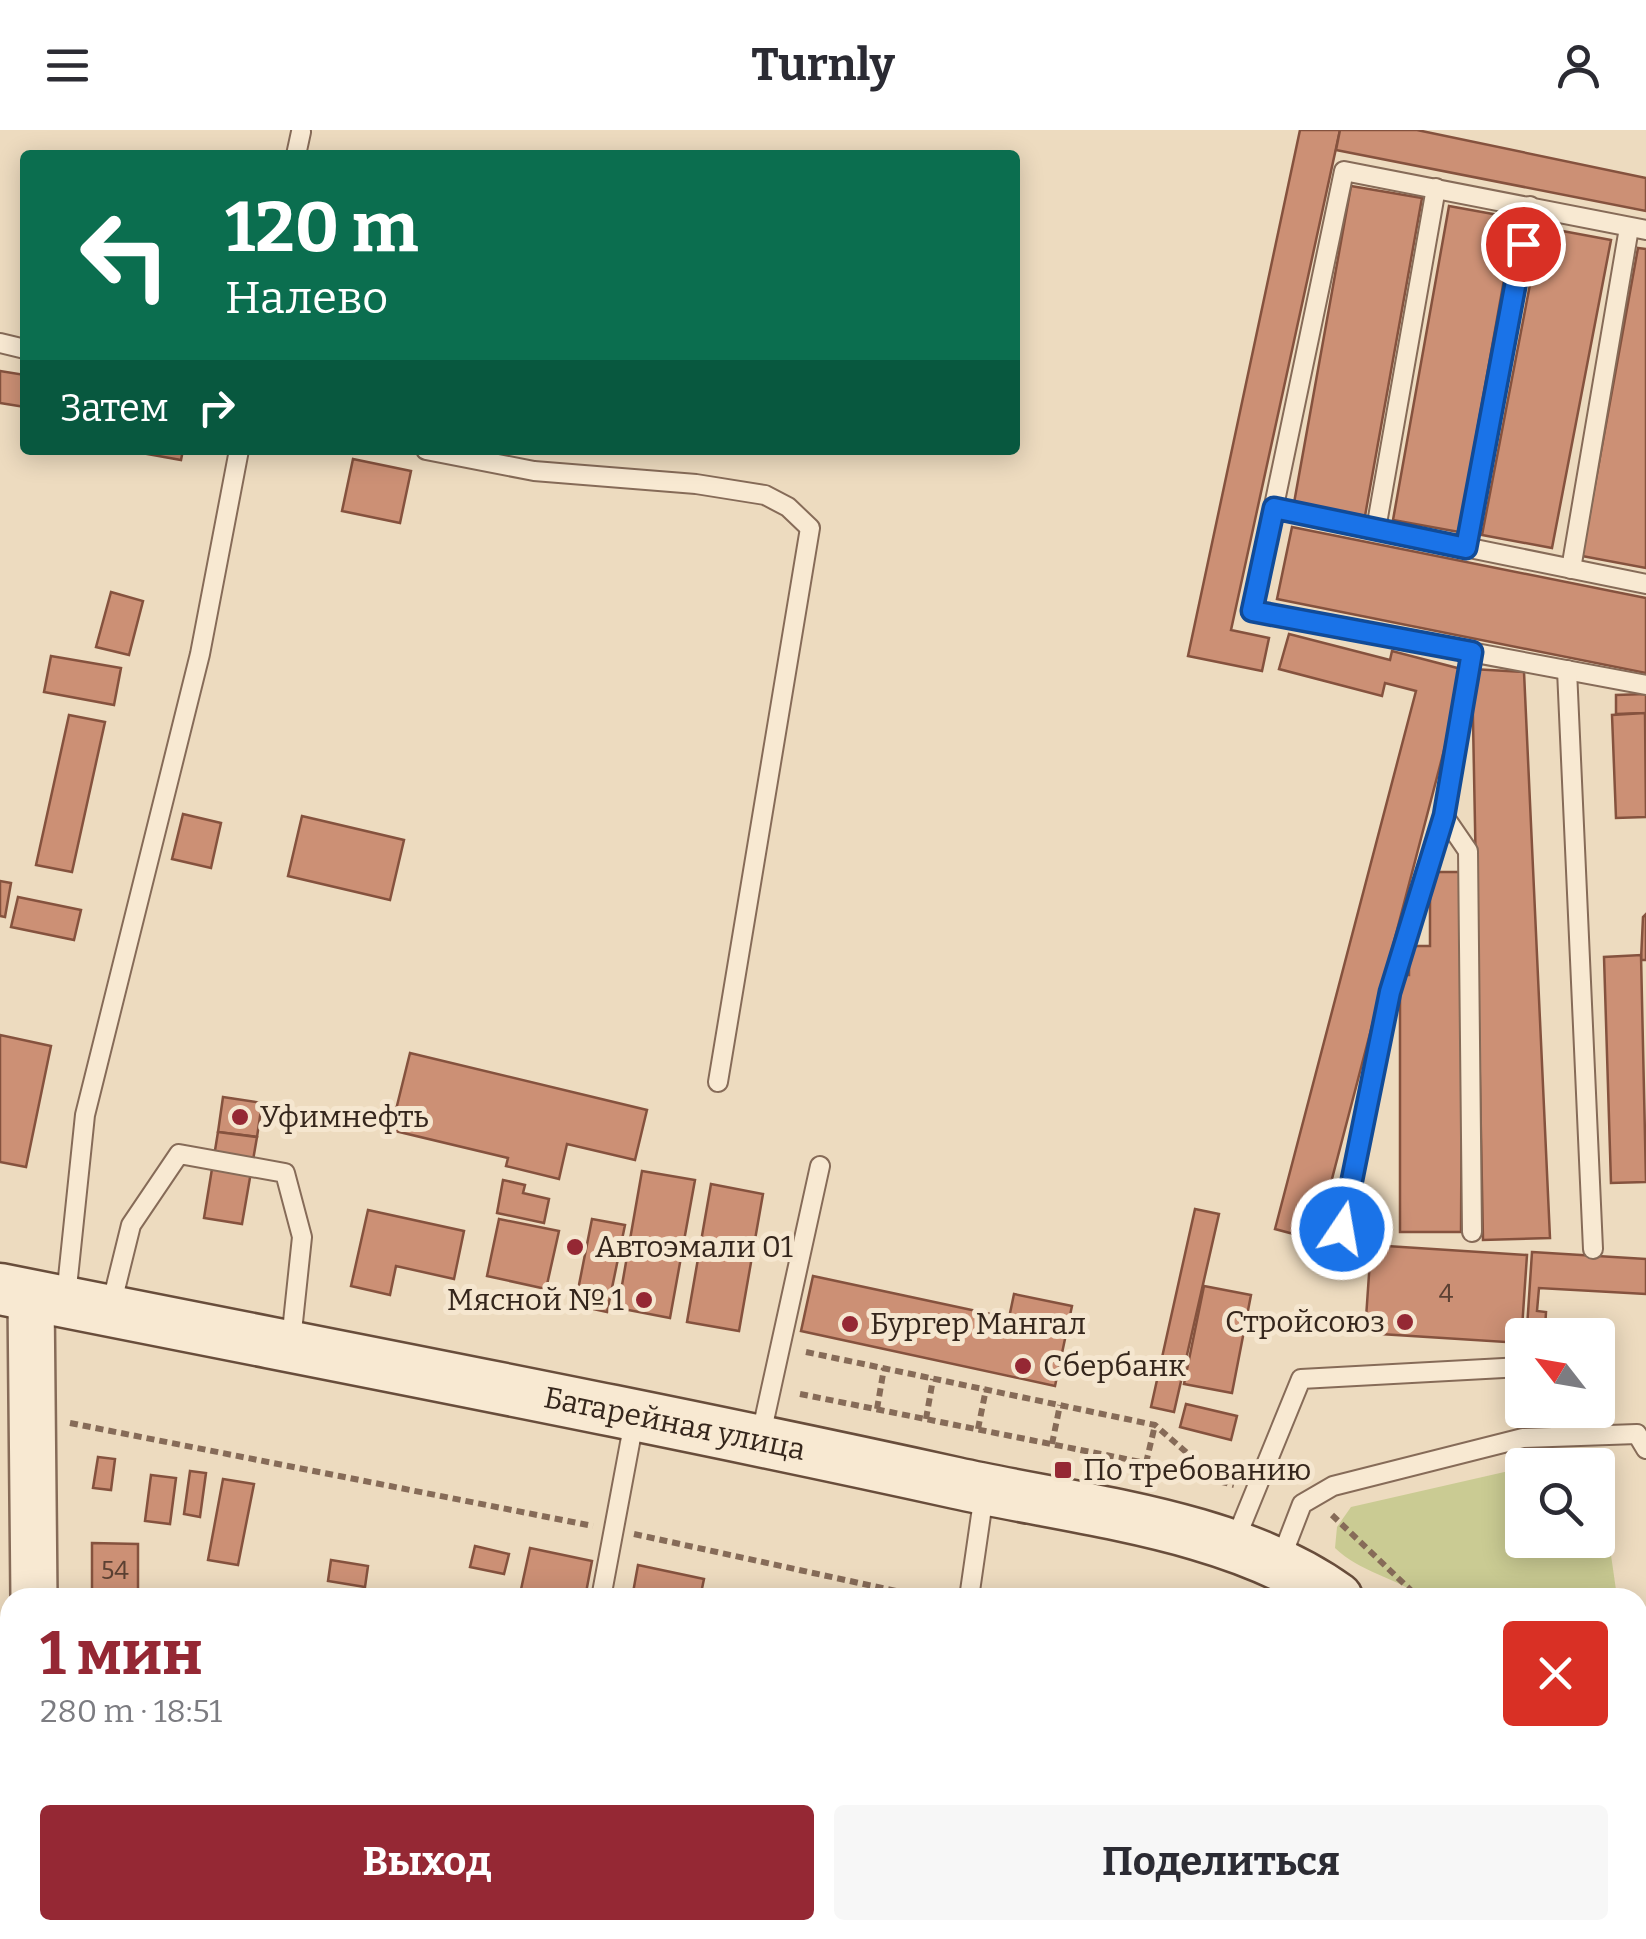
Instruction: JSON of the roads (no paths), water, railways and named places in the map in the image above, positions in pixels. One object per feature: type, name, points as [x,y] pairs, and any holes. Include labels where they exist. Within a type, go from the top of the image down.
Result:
[{"type":"main road","name":"Батарейная улица","points":[[52,1300],[636,1414],[1233,1546],[1319,1588]]},
{"type":"street","points":[[34,1588],[31,1416],[52,1300]]},
{"type":"lane","points":[[1571,569],[1637,229],[1344,171],[1252,611],[1646,685]]},
{"type":"lane","points":[[1376,529],[1436,188]]},
{"type":"lane","points":[[1466,548],[1530,206]]},
{"type":"lane","points":[[52,1300],[85,1115],[200,654],[238,455]]},
{"type":"lane","points":[[453,455],[534,470],[696,484],[765,495],[788,506],[810,528],[718,1082]]},
{"type":"lane","points":[[1274,508],[1646,584]]},
{"type":"lane","points":[[1342,1229],[1390,992],[1444,816],[1472,652]]},
{"type":"lane","points":[[1567,670],[1594,1249]]},
{"type":"lane","points":[[1444,816],[1468,850],[1472,1232]]},
{"type":"lane","points":[[52,1300],[131,1225],[179,1154],[286,1172],[302,1236],[291,1347]]},
{"type":"lane","points":[[760,1440],[820,1166]]},
{"type":"lane","points":[[1233,1546],[1301,1378],[1505,1369]]},
{"type":"lane","points":[[604,1588],[636,1414]]},
{"type":"lane","points":[[1278,1565],[1302,1504],[1333,1486],[1523,1438],[1636,1434],[1646,1448]]},
{"type":"lane","points":[[970,1588],[984,1490]]},
{"type":"place","name":"Уфимнефть","points":[[240,1117]]},
{"type":"place","name":"Автоэмали 01","points":[[575,1247]]},
{"type":"place","name":"Мясной № 1","points":[[644,1300]]},
{"type":"place","name":"Стройсоюз","points":[[1405,1322]]},
{"type":"place","name":"Бургер Мангал","points":[[850,1324]]},
{"type":"place","name":"Сбербанк","points":[[1023,1366]]},
{"type":"place","name":"По требованию","points":[[1063,1470]]}]
